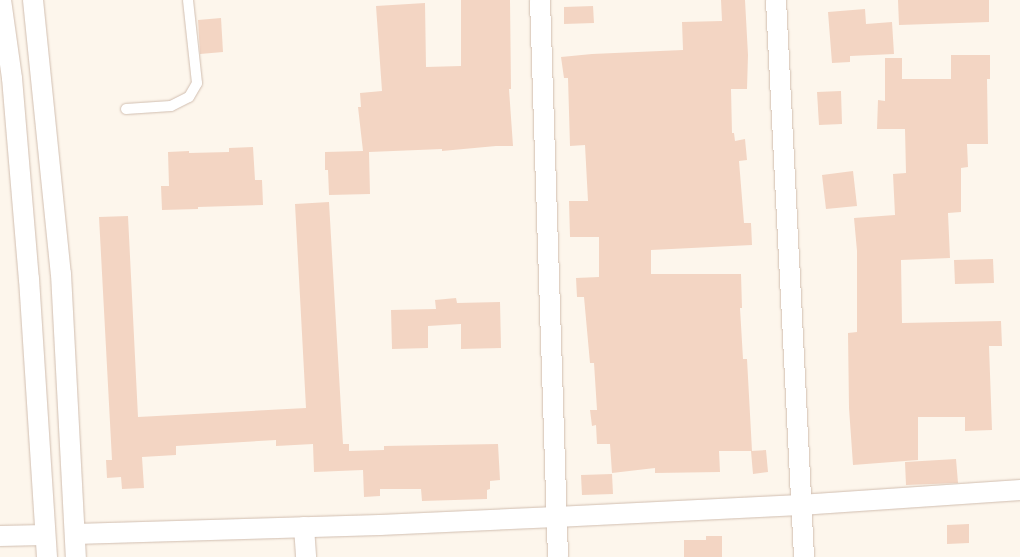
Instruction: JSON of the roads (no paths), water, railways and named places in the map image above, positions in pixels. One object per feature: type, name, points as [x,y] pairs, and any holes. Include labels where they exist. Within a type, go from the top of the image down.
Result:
[{"type":"street","points":[[1,0],[12,78],[28,271],[46,557]]},
{"type":"street","points":[[33,0],[61,274],[76,557]]},
{"type":"street","points":[[540,0],[558,557]]},
{"type":"street","points":[[776,0],[800,505],[804,557]]},
{"type":"street","points":[[75,534],[556,517],[800,505],[1020,490]]},
{"type":"street","points":[[304,527],[306,557]]},
{"type":"street","points":[[0,536],[45,535]]},
{"type":"lane","points":[[126,109],[171,106],[188,98],[197,83],[188,0]]}]
